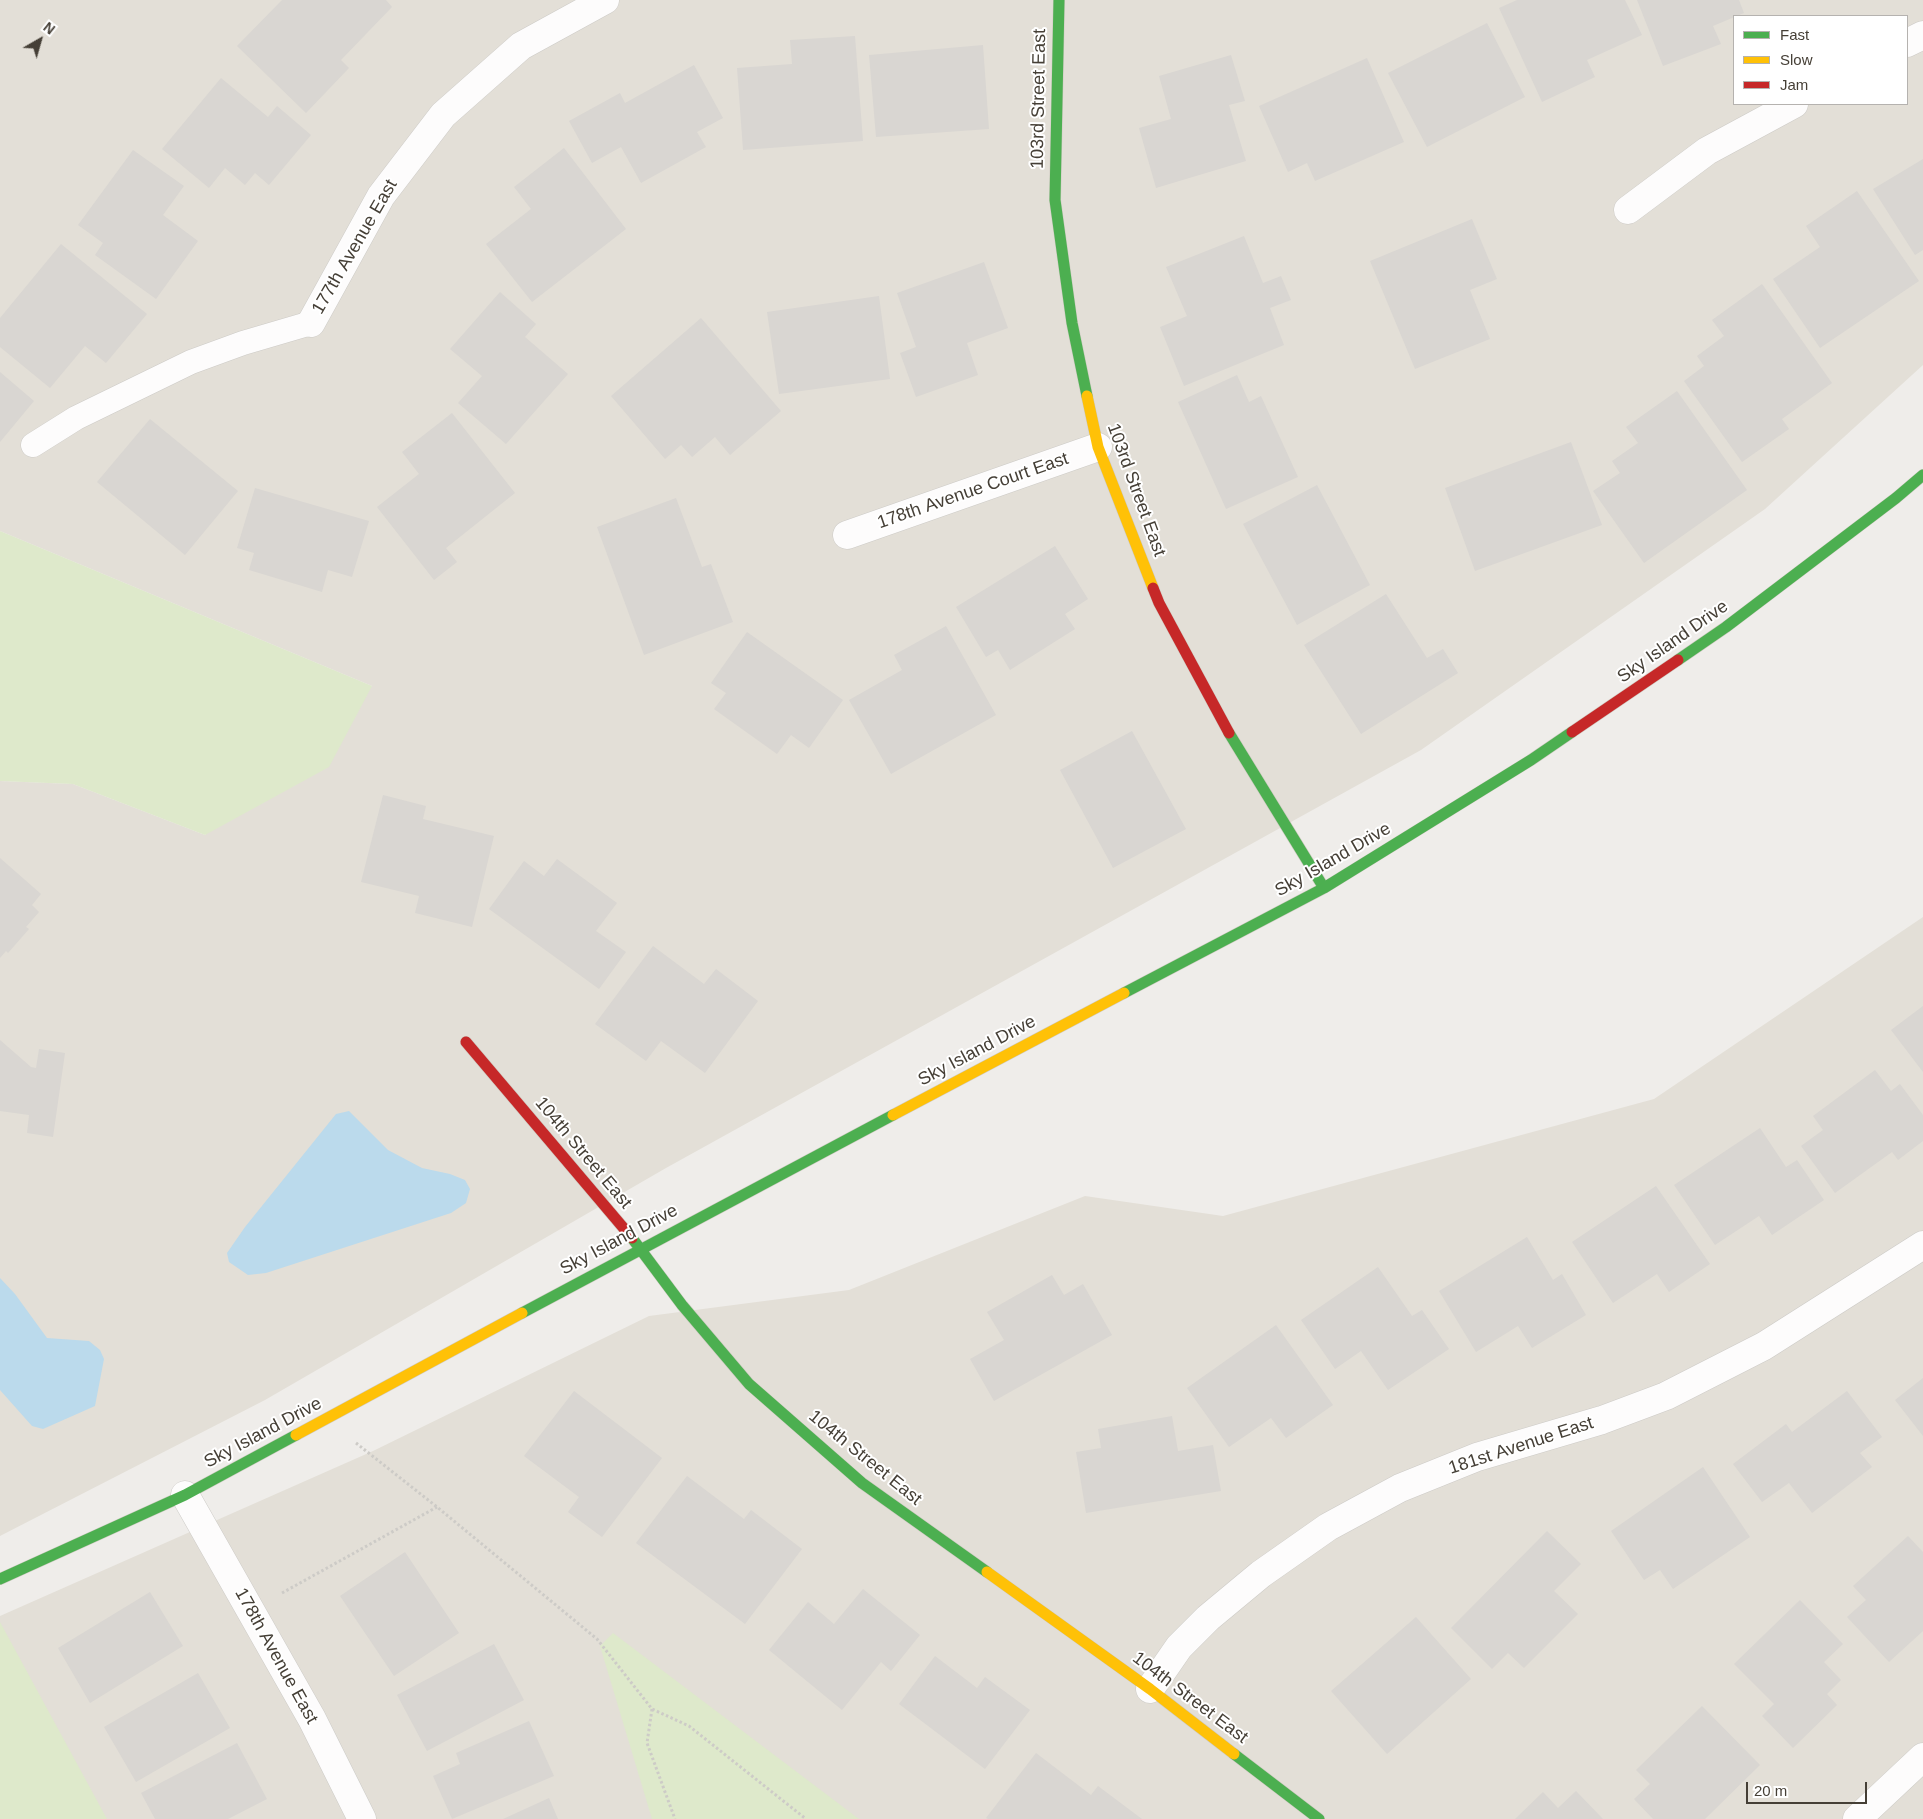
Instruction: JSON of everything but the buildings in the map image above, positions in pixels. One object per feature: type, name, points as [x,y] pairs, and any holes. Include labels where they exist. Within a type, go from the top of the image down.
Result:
[{"type":"street","name":"177th Avenue East","points":[[311,323],[381,196],[444,115],[521,46],[605,0]]},
{"type":"street","name":"103rd Street East","points":[[1059,0],[1055,200],[1072,323],[1098,447],[1159,603],[1221,720],[1324,888]]},
{"type":"street","points":[[1908,43],[1923,35]]},
{"type":"street","points":[[1628,210],[1707,150],[1792,105]]},
{"type":"street","name":"178th Avenue Court East","points":[[848,535],[1098,447]]},
{"type":"street","name":"Sky Island Drive","points":[[0,1579],[185,1495],[641,1248],[1324,888],[1531,760],[1718,632],[1896,498],[1923,475]]},
{"type":"street","name":"104th Street East","points":[[466,1042],[641,1248],[682,1305],[749,1384],[862,1483],[1150,1689],[1319,1819]]},
{"type":"street","name":"181st Avenue East","points":[[1150,1689],[1179,1647],[1208,1618],[1261,1574],[1328,1528],[1400,1488],[1477,1457],[1602,1420],[1666,1396],[1764,1346],[1923,1245]]},
{"type":"street","name":"178th Avenue East","points":[[185,1495],[312,1719],[362,1819]]},
{"type":"street","points":[[1857,1819],[1923,1757]]},
{"type":"lane","points":[[33,445],[76,418],[191,362],[242,343],[311,323]]},
{"type":"path","points":[[325,1419],[437,1507],[597,1639],[652,1709],[689,1726],[806,1819]]},
{"type":"path","points":[[251,1611],[437,1507]]},
{"type":"path","points":[[652,1709],[647,1743],[675,1819]]},
{"type":"shaded area","points":[[0,0],[1923,0],[1923,365],[1765,509],[1421,750],[666,1168],[265,1400],[0,1536],[0,781],[73,784],[205,835],[372,686],[0,531]]},
{"type":"shaded area","points":[[1923,917],[1923,1819],[0,1819],[0,1616],[373,1451],[649,1316],[849,1290],[1085,1196],[1223,1216],[1654,1099]]},
{"type":"green space","points":[[0,531],[372,686],[329,767],[205,835],[73,784],[0,781]]},
{"type":"green space","points":[[0,1622],[107,1819],[0,1819]]},
{"type":"green space","points":[[613,1633],[859,1819],[652,1819],[600,1646]]},
{"type":"water","points":[[349,1111],[388,1150],[422,1168],[450,1174],[465,1180],[470,1189],[466,1203],[451,1213],[266,1273],[248,1275],[229,1262],[227,1253],[245,1227],[336,1114]]},
{"type":"water","points":[[0,1278],[15,1294],[47,1338],[89,1341],[100,1350],[104,1359],[95,1406],[43,1429],[32,1426],[0,1390]]},
{"type":"traffic: fast","points":[[1059,0],[1055,200],[1072,323],[1087,396]]},
{"type":"traffic: fast","points":[[1678,660],[1726,627],[1896,498],[1923,475]]},
{"type":"traffic: fast","points":[[1124,993],[1324,888],[1531,760],[1572,732]]},
{"type":"traffic: fast","points":[[1229,733],[1324,888]]},
{"type":"traffic: fast","points":[[522,1313],[893,1115]]},
{"type":"traffic: fast","points":[[632,1238],[682,1305],[749,1384],[862,1483],[987,1572]]},
{"type":"traffic: fast","points":[[0,1579],[185,1495],[296,1435]]},
{"type":"traffic: fast","points":[[1234,1754],[1319,1819]]},
{"type":"traffic: slow","points":[[1087,396],[1098,447],[1153,588]]},
{"type":"traffic: slow","points":[[893,1115],[1124,993]]},
{"type":"traffic: slow","points":[[296,1435],[522,1313]]},
{"type":"traffic: slow","points":[[987,1572],[1150,1689],[1234,1754]]},
{"type":"traffic: jam","points":[[1153,588],[1159,603],[1229,733]]},
{"type":"traffic: jam","points":[[1572,732],[1678,660]]},
{"type":"traffic: jam","points":[[466,1042],[632,1238]]}]
